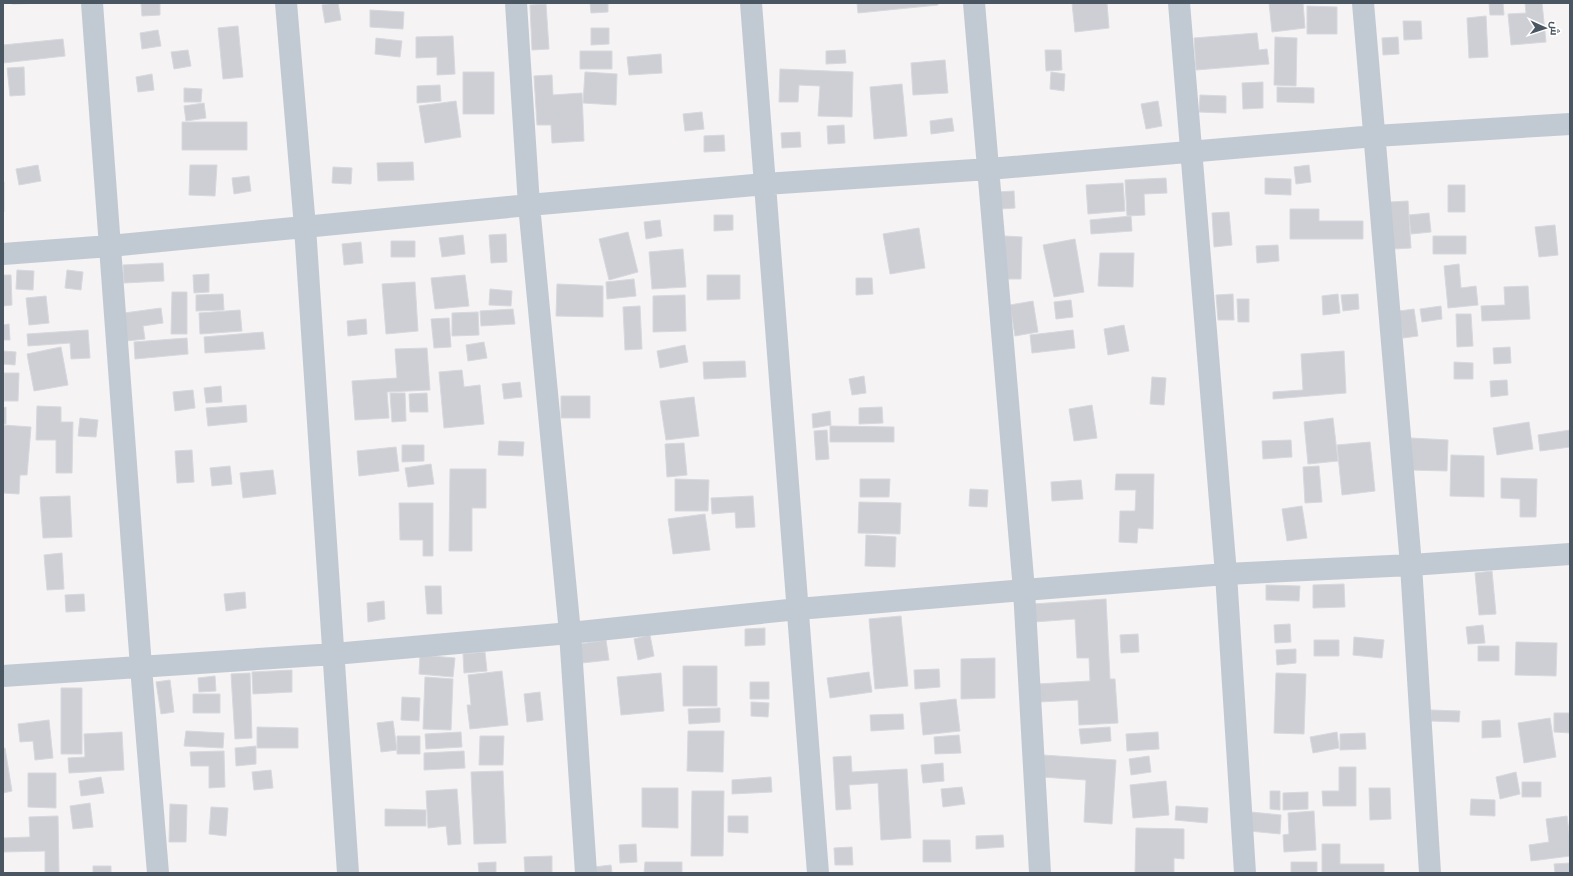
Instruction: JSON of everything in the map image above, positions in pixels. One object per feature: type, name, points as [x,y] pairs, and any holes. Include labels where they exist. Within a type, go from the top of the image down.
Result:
[{"type":"street","points":[[92,3],[141,667],[158,873]]},
{"type":"street","points":[[286,3],[305,227],[348,873]]},
{"type":"street","points":[[516,3],[529,205],[570,633],[586,873]]},
{"type":"street","points":[[751,3],[818,873]]},
{"type":"street","points":[[974,3],[1024,590],[1040,873]]},
{"type":"street","points":[[1180,3],[1226,574],[1245,873]]},
{"type":"street","points":[[1363,3],[1411,565],[1430,873]]},
{"type":"street","points":[[3,254],[110,246],[529,205],[765,184],[989,169],[1375,136],[1570,124]]},
{"type":"street","points":[[3,676],[334,654],[570,633],[798,609],[1226,574],[1411,565],[1570,554]]},
{"type":"building","points":[[12,3],[46,3],[12,4]]},
{"type":"building","points":[[141,3],[160,3],[160,15],[142,16]]},
{"type":"building","points":[[338,3],[341,20],[325,23],[322,5]]},
{"type":"building","points":[[590,3],[608,3],[608,12],[591,13]]},
{"type":"building","points":[[857,3],[938,3],[938,5],[858,13]]},
{"type":"building","points":[[1072,3],[1107,3],[1109,28],[1075,32]]},
{"type":"building","points":[[1269,3],[1303,3],[1305,28],[1272,32]]},
{"type":"building","points":[[1489,3],[1503,3],[1504,15],[1490,15]]},
{"type":"building","points":[[1525,3],[1542,3],[1546,42],[1511,45],[1508,14],[1526,13]]},
{"type":"building","points":[[546,4],[549,49],[532,50],[530,5]]},
{"type":"building","points":[[1307,6],[1337,7],[1337,34],[1307,34]]},
{"type":"building","points":[[370,10],[404,12],[403,29],[370,27]]},
{"type":"building","points":[[1486,16],[1488,57],[1469,58],[1467,18]]},
{"type":"building","points":[[1403,21],[1421,21],[1422,39],[1404,40]]},
{"type":"building","points":[[238,26],[243,77],[223,79],[218,28]]},
{"type":"building","points":[[591,28],[609,28],[609,44],[591,45]]},
{"type":"building","points":[[158,30],[161,46],[142,49],[140,33]]},
{"type":"building","points":[[1257,33],[1259,50],[1267,49],[1269,64],[1196,70],[1194,38]]},
{"type":"building","points":[[453,36],[455,74],[437,75],[437,57],[416,58],[416,37]]},
{"type":"building","points":[[1275,37],[1297,38],[1296,86],[1274,85]]},
{"type":"building","points":[[1398,37],[1399,54],[1383,55],[1382,38]]},
{"type":"building","points":[[376,38],[402,41],[400,57],[375,54]]},
{"type":"building","points":[[63,39],[65,56],[3,63],[3,45]]},
{"type":"building","points":[[188,50],[191,66],[174,69],[171,52]]},
{"type":"building","points":[[845,50],[846,63],[826,64],[826,51]]},
{"type":"building","points":[[1045,50],[1061,50],[1062,70],[1046,71]]},
{"type":"building","points":[[580,51],[612,51],[612,69],[580,69]]},
{"type":"building","points":[[661,54],[662,73],[629,75],[627,57]]},
{"type":"building","points":[[945,60],[948,93],[913,95],[911,63]]},
{"type":"building","points":[[24,67],[25,95],[10,96],[7,68]]},
{"type":"building","points":[[780,69],[853,72],[852,117],[818,116],[820,86],[799,85],[798,102],[779,102]]},
{"type":"building","points":[[463,72],[494,72],[494,114],[463,114]]},
{"type":"building","points":[[585,72],[617,74],[616,105],[583,103]]},
{"type":"building","points":[[1051,72],[1065,74],[1064,91],[1050,89]]},
{"type":"building","points":[[152,74],[154,90],[138,92],[136,77]]},
{"type":"building","points":[[552,75],[553,95],[582,93],[584,141],[552,143],[551,125],[537,125],[534,76]]},
{"type":"building","points":[[1263,82],[1263,108],[1243,109],[1242,83]]},
{"type":"building","points":[[902,84],[907,136],[874,139],[870,87]]},
{"type":"building","points":[[440,85],[441,101],[417,103],[417,86]]},
{"type":"building","points":[[1277,87],[1314,88],[1314,103],[1277,102]]},
{"type":"building","points":[[184,88],[202,89],[201,102],[184,102]]},
{"type":"building","points":[[1200,95],[1226,96],[1226,113],[1199,112]]},
{"type":"building","points":[[456,101],[461,137],[425,143],[419,106]]},
{"type":"building","points":[[1158,101],[1162,126],[1146,129],[1141,104]]},
{"type":"building","points":[[204,103],[206,118],[186,121],[184,106]]},
{"type":"building","points":[[702,112],[704,129],[685,131],[683,114]]},
{"type":"building","points":[[952,118],[954,131],[931,134],[930,121]]},
{"type":"building","points":[[182,122],[247,122],[247,150],[182,150]]},
{"type":"building","points":[[844,125],[845,143],[828,144],[827,126]]},
{"type":"building","points":[[800,132],[801,147],[782,148],[781,133]]},
{"type":"building","points":[[724,135],[725,151],[704,152],[704,136]]},
{"type":"building","points":[[413,162],[414,180],[378,181],[377,163]]},
{"type":"building","points":[[38,165],[41,181],[19,185],[16,169]]},
{"type":"building","points":[[190,165],[217,165],[215,196],[189,195]]},
{"type":"building","points":[[1309,165],[1311,182],[1296,184],[1294,167]]},
{"type":"building","points":[[333,167],[352,168],[351,184],[332,183]]},
{"type":"building","points":[[249,176],[251,191],[234,194],[232,178]]},
{"type":"building","points":[[1166,178],[1167,193],[1144,194],[1145,215],[1127,216],[1125,180]]},
{"type":"building","points":[[1265,178],[1291,179],[1291,195],[1265,194]]},
{"type":"building","points":[[4,182],[4,212],[3,212]]},
{"type":"building","points":[[1123,183],[1125,211],[1088,214],[1086,185]]},
{"type":"building","points":[[1448,185],[1465,185],[1465,212],[1448,212]]},
{"type":"building","points":[[1014,191],[1015,208],[1000,209],[998,192]]},
{"type":"building","points":[[1408,201],[1411,248],[1393,249],[1390,202]]},
{"type":"building","points":[[1290,209],[1319,209],[1319,221],[1363,221],[1363,239],[1290,239]]},
{"type":"building","points":[[1229,212],[1232,245],[1214,247],[1212,213]]},
{"type":"building","points":[[1429,213],[1431,232],[1411,234],[1409,215]]},
{"type":"building","points":[[714,215],[733,215],[733,230],[714,231]]},
{"type":"building","points":[[1131,216],[1132,231],[1091,234],[1090,220]]},
{"type":"building","points":[[660,220],[662,236],[646,239],[644,222]]},
{"type":"building","points":[[1555,225],[1558,255],[1539,257],[1535,227]]},
{"type":"building","points":[[919,228],[925,268],[890,274],[883,234]]},
{"type":"building","points":[[628,232],[638,272],[609,280],[599,239]]},
{"type":"building","points":[[506,234],[507,262],[491,263],[489,235]]},
{"type":"building","points":[[463,235],[465,254],[442,257],[439,238]]},
{"type":"building","points":[[1005,236],[1022,237],[1021,279],[1004,279]]},
{"type":"building","points":[[1433,236],[1466,236],[1466,254],[1433,254]]},
{"type":"building","points":[[1075,239],[1084,292],[1054,297],[1043,245]]},
{"type":"building","points":[[391,241],[415,241],[415,257],[391,257]]},
{"type":"building","points":[[361,242],[363,263],[344,265],[342,244]]},
{"type":"building","points":[[1278,245],[1279,261],[1257,263],[1256,246]]},
{"type":"building","points":[[683,249],[686,287],[652,289],[649,252]]},
{"type":"building","points":[[1100,253],[1134,253],[1133,287],[1098,286]]},
{"type":"building","points":[[163,263],[164,281],[124,283],[123,265]]},
{"type":"building","points":[[1459,264],[1461,288],[1476,286],[1478,305],[1448,308],[1444,266]]},
{"type":"building","points":[[17,270],[34,271],[33,290],[16,289]]},
{"type":"building","points":[[67,270],[83,272],[81,290],[65,288]]},
{"type":"building","points":[[209,274],[209,292],[194,293],[193,275]]},
{"type":"building","points":[[3,275],[11,275],[12,305],[3,306]]},
{"type":"building","points":[[465,275],[469,306],[435,309],[431,278]]},
{"type":"building","points":[[707,275],[740,275],[740,299],[707,300]]},
{"type":"building","points":[[856,278],[872,278],[873,294],[856,295]]},
{"type":"building","points":[[634,279],[636,296],[607,299],[606,282]]},
{"type":"building","points":[[415,282],[418,331],[386,334],[382,284]]},
{"type":"building","points":[[557,284],[603,286],[603,317],[556,316]]},
{"type":"building","points":[[1528,286],[1530,319],[1482,321],[1481,306],[1505,305],[1504,287]]},
{"type":"building","points":[[490,289],[512,291],[511,306],[489,305]]},
{"type":"building","points":[[172,292],[187,292],[187,334],[171,334]]},
{"type":"building","points":[[223,294],[224,310],[196,311],[196,295]]},
{"type":"building","points":[[1233,294],[1234,320],[1218,320],[1216,295]]},
{"type":"building","points":[[1338,294],[1340,313],[1323,315],[1322,296]]},
{"type":"building","points":[[1358,294],[1359,309],[1343,311],[1341,295]]},
{"type":"building","points":[[685,295],[686,331],[653,332],[653,296]]},
{"type":"building","points":[[46,296],[49,323],[29,325],[26,298]]},
{"type":"building","points":[[1237,299],[1249,299],[1249,322],[1238,322]]},
{"type":"building","points":[[1071,300],[1073,317],[1056,319],[1054,302]]},
{"type":"building","points":[[1033,301],[1038,332],[1015,336],[1010,305]]},
{"type":"building","points":[[640,306],[642,349],[625,350],[623,307]]},
{"type":"building","points":[[1441,306],[1442,319],[1422,322],[1420,309]]},
{"type":"building","points":[[161,308],[163,323],[143,326],[145,339],[127,341],[124,313]]},
{"type":"building","points":[[513,309],[515,324],[481,326],[480,311]]},
{"type":"building","points":[[1414,309],[1418,336],[1403,338],[1399,311]]},
{"type":"building","points":[[240,310],[242,331],[200,334],[199,313]]},
{"type":"building","points":[[478,312],[479,335],[452,336],[452,313]]},
{"type":"building","points":[[1456,314],[1471,314],[1473,346],[1457,347]]},
{"type":"building","points":[[449,318],[451,347],[434,348],[431,319]]},
{"type":"building","points":[[366,319],[367,334],[348,336],[347,321]]},
{"type":"building","points":[[9,324],[10,340],[3,340],[3,325]]},
{"type":"building","points":[[1124,325],[1129,351],[1108,355],[1104,329]]},
{"type":"building","points":[[88,330],[90,358],[71,359],[70,343],[28,346],[27,334]]},
{"type":"building","points":[[1073,330],[1075,348],[1032,353],[1030,335]]},
{"type":"building","points":[[263,332],[265,349],[205,353],[204,337]]},
{"type":"building","points":[[187,338],[188,354],[135,359],[134,342]]},
{"type":"building","points":[[484,342],[487,358],[468,361],[466,345]]},
{"type":"building","points":[[685,345],[688,362],[660,368],[657,351]]},
{"type":"building","points":[[61,347],[68,385],[34,391],[27,354]]},
{"type":"building","points":[[1510,347],[1511,363],[1494,364],[1493,348]]},
{"type":"building","points":[[427,348],[430,390],[387,392],[389,418],[355,420],[352,381],[397,378],[395,349]]},
{"type":"building","points":[[3,351],[16,352],[15,365],[3,364]]},
{"type":"building","points":[[1344,351],[1346,393],[1273,399],[1273,392],[1303,390],[1301,354]]},
{"type":"building","points":[[745,361],[746,377],[704,379],[703,362]]},
{"type":"building","points":[[1454,362],[1473,363],[1473,379],[1454,379]]},
{"type":"building","points":[[462,370],[464,387],[480,385],[484,424],[444,428],[439,372]]},
{"type":"building","points":[[4,373],[19,373],[18,401],[4,401]]},
{"type":"building","points":[[864,376],[866,393],[852,395],[849,379]]},
{"type":"building","points":[[1152,377],[1166,378],[1164,405],[1150,404]]},
{"type":"building","points":[[1507,380],[1508,395],[1491,397],[1490,381]]},
{"type":"building","points":[[520,382],[522,397],[504,399],[502,384]]},
{"type":"building","points":[[221,386],[222,402],[206,403],[204,388]]},
{"type":"building","points":[[193,390],[195,408],[175,411],[173,392]]},
{"type":"building","points":[[390,393],[405,393],[406,421],[392,422]]},
{"type":"building","points":[[427,393],[428,412],[410,412],[409,394]]},
{"type":"building","points":[[561,396],[590,396],[590,418],[561,418]]},
{"type":"building","points":[[694,397],[699,436],[666,440],[660,401]]},
{"type":"building","points":[[246,405],[247,422],[208,426],[206,408]]},
{"type":"building","points":[[1092,405],[1097,438],[1074,441],[1069,409]]},
{"type":"building","points":[[37,406],[61,407],[61,422],[73,422],[72,473],[56,473],[56,440],[36,440]]},
{"type":"building","points":[[6,407],[6,424],[3,424],[3,408]]},
{"type":"building","points":[[882,407],[883,423],[859,424],[859,408]]},
{"type":"building","points":[[830,411],[831,425],[813,428],[812,414]]},
{"type":"building","points":[[80,418],[98,420],[96,437],[78,436]]},
{"type":"building","points":[[1333,418],[1338,461],[1308,464],[1304,422]]},
{"type":"building","points":[[1529,422],[1533,449],[1497,455],[1493,428]]},
{"type":"building","points":[[3,425],[31,427],[27,475],[20,475],[19,494],[3,493]]},
{"type":"building","points":[[830,426],[894,427],[894,442],[830,442]]},
{"type":"building","points":[[827,430],[829,459],[816,460],[814,431]]},
{"type":"building","points":[[1570,430],[1570,447],[1540,451],[1538,435]]},
{"type":"building","points":[[1411,438],[1448,440],[1447,471],[1410,470]]},
{"type":"building","points":[[1291,440],[1292,457],[1263,459],[1262,441]]},
{"type":"building","points":[[499,441],[524,442],[523,456],[498,455]]},
{"type":"building","points":[[1370,442],[1375,491],[1342,495],[1337,445]]},
{"type":"building","points":[[684,443],[687,475],[667,477],[665,444]]},
{"type":"building","points":[[402,445],[424,445],[424,461],[402,462]]},
{"type":"building","points":[[396,447],[399,471],[359,476],[357,451]]},
{"type":"building","points":[[192,450],[194,482],[177,483],[175,451]]},
{"type":"building","points":[[1451,455],[1484,456],[1484,497],[1450,496]]},
{"type":"building","points":[[431,464],[434,484],[408,487],[405,468]]},
{"type":"building","points":[[230,466],[232,484],[212,486],[210,468]]},
{"type":"building","points":[[1319,466],[1322,502],[1305,503],[1303,467]]},
{"type":"building","points":[[450,469],[486,469],[486,508],[472,508],[472,551],[449,551]]},
{"type":"building","points":[[273,470],[276,494],[243,498],[240,473]]},
{"type":"building","points":[[1116,474],[1154,474],[1153,529],[1138,528],[1137,543],[1119,542],[1120,511],[1135,511],[1136,490],[1115,490]]},
{"type":"building","points":[[1501,478],[1537,479],[1536,517],[1520,517],[1520,499],[1501,498]]},
{"type":"building","points":[[675,479],[709,480],[708,511],[675,511]]},
{"type":"building","points":[[860,479],[890,479],[889,497],[860,497]]},
{"type":"building","points":[[1081,480],[1083,499],[1052,501],[1051,482]]},
{"type":"building","points":[[970,489],[988,490],[987,507],[969,506]]},
{"type":"building","points":[[70,496],[72,537],[43,538],[40,497]]},
{"type":"building","points":[[753,496],[755,527],[736,528],[735,512],[712,514],[711,498]]},
{"type":"building","points":[[859,502],[901,503],[900,534],[858,533]]},
{"type":"building","points":[[399,503],[433,503],[433,556],[423,556],[423,540],[400,540]]},
{"type":"building","points":[[1302,506],[1307,538],[1287,541],[1282,509]]},
{"type":"building","points":[[705,514],[710,550],[673,554],[668,519]]},
{"type":"building","points":[[866,535],[896,537],[895,567],[865,566]]},
{"type":"building","points":[[62,553],[64,589],[47,590],[44,555]]},
{"type":"building","points":[[1492,571],[1496,614],[1479,615],[1475,573]]},
{"type":"building","points":[[1344,584],[1345,607],[1313,608],[1313,585]]},
{"type":"building","points":[[1266,585],[1300,586],[1299,601],[1266,600]]},
{"type":"building","points":[[425,586],[441,586],[442,614],[427,614]]},
{"type":"building","points":[[245,592],[246,608],[226,611],[224,594]]},
{"type":"building","points":[[84,594],[85,611],[66,612],[65,595]]},
{"type":"building","points":[[1106,599],[1110,679],[1115,679],[1118,723],[1079,725],[1078,700],[1039,702],[1038,684],[1090,681],[1089,658],[1077,658],[1075,619],[1034,622],[1033,604]]},
{"type":"building","points":[[384,601],[385,619],[368,622],[367,603]]},
{"type":"building","points":[[901,616],[908,686],[875,689],[869,619]]},
{"type":"building","points":[[1290,624],[1291,642],[1275,643],[1274,625]]},
{"type":"building","points":[[1483,625],[1485,643],[1468,644],[1466,627]]},
{"type":"building","points":[[765,628],[765,645],[745,646],[745,629]]},
{"type":"building","points":[[1138,634],[1139,652],[1121,653],[1120,635]]},
{"type":"building","points":[[650,635],[654,656],[638,660],[634,639]]},
{"type":"building","points":[[1354,637],[1384,640],[1382,658],[1353,655]]},
{"type":"building","points":[[606,640],[609,660],[582,663],[580,644]]},
{"type":"building","points":[[1314,640],[1339,640],[1339,656],[1314,656]]},
{"type":"building","points":[[1516,642],[1557,643],[1556,676],[1515,675]]},
{"type":"building","points":[[1478,646],[1499,646],[1499,661],[1478,661]]},
{"type":"building","points":[[1296,649],[1296,663],[1277,665],[1276,650]]},
{"type":"building","points":[[485,652],[487,671],[464,673],[463,654]]},
{"type":"building","points":[[420,655],[455,658],[453,677],[419,674]]},
{"type":"building","points":[[995,658],[995,698],[961,699],[961,659]]},
{"type":"building","points":[[683,666],[717,666],[717,706],[683,706]]},
{"type":"building","points":[[939,669],[940,687],[915,689],[914,670]]},
{"type":"building","points":[[292,670],[292,692],[253,694],[252,672]]},
{"type":"building","points":[[502,671],[508,725],[470,729],[467,705],[471,705],[468,675]]},
{"type":"building","points":[[869,672],[872,692],[830,698],[827,678]]},
{"type":"building","points":[[250,673],[252,738],[235,739],[231,674]]},
{"type":"building","points":[[661,673],[664,711],[621,715],[617,677]]},
{"type":"building","points":[[1276,673],[1306,674],[1304,734],[1274,733]]},
{"type":"building","points":[[215,676],[216,691],[199,692],[198,678]]},
{"type":"building","points":[[425,677],[453,679],[451,730],[423,729]]},
{"type":"building","points":[[170,680],[174,712],[161,714],[156,682]]},
{"type":"building","points":[[750,682],[769,682],[769,699],[750,699]]},
{"type":"building","points":[[61,688],[82,688],[82,754],[61,754]]},
{"type":"building","points":[[540,692],[543,720],[527,722],[524,694]]},
{"type":"building","points":[[193,694],[220,694],[220,713],[193,713]]},
{"type":"building","points":[[402,697],[420,698],[419,721],[401,720]]},
{"type":"building","points":[[956,699],[960,731],[923,735],[920,703]]},
{"type":"building","points":[[751,702],[769,703],[768,717],[751,716]]},
{"type":"building","points":[[720,708],[720,722],[689,724],[688,709]]},
{"type":"building","points":[[1431,710],[1460,711],[1459,722],[1431,721]]},
{"type":"building","points":[[1554,713],[1570,713],[1570,733],[1554,732]]},
{"type":"building","points":[[903,714],[904,729],[871,731],[870,715]]},
{"type":"building","points":[[1550,718],[1556,757],[1524,763],[1518,723]]},
{"type":"building","points":[[49,720],[53,758],[35,760],[33,741],[20,742],[18,724]]},
{"type":"building","points":[[1500,720],[1501,737],[1482,738],[1482,721]]},
{"type":"building","points":[[393,721],[397,750],[381,752],[377,723]]},
{"type":"building","points":[[257,727],[298,728],[298,748],[257,748]]},
{"type":"building","points":[[1110,727],[1111,741],[1081,744],[1079,729]]},
{"type":"building","points":[[186,731],[224,733],[223,748],[184,746]]},
{"type":"building","points":[[688,731],[724,731],[723,772],[687,771]]},
{"type":"building","points":[[122,732],[124,770],[69,773],[68,758],[85,757],[84,734]]},
{"type":"building","points":[[461,732],[462,747],[426,749],[425,734]]},
{"type":"building","points":[[1158,732],[1159,749],[1127,751],[1126,734]]},
{"type":"building","points":[[1337,732],[1339,748],[1313,753],[1310,737]]},
{"type":"building","points":[[1365,733],[1366,749],[1340,750],[1340,734]]},
{"type":"building","points":[[959,735],[961,753],[935,754],[934,737]]},
{"type":"building","points":[[397,736],[420,736],[420,754],[397,754]]},
{"type":"building","points":[[480,736],[504,736],[503,765],[479,765]]},
{"type":"building","points":[[256,746],[256,764],[236,766],[235,748]]},
{"type":"building","points":[[3,748],[5,748],[12,791],[3,793]]},
{"type":"building","points":[[224,751],[225,787],[209,788],[209,766],[191,766],[190,752]]},
{"type":"building","points":[[464,751],[465,768],[424,770],[424,753]]},
{"type":"building","points":[[1043,755],[1116,760],[1112,824],[1084,822],[1086,780],[1042,777]]},
{"type":"building","points":[[851,756],[852,772],[907,769],[911,838],[881,840],[878,783],[849,785],[851,809],[836,810],[833,757]]},
{"type":"building","points":[[1149,756],[1151,772],[1131,775],[1129,759]]},
{"type":"building","points":[[943,763],[944,781],[923,783],[921,765]]},
{"type":"building","points":[[1339,767],[1356,767],[1356,806],[1323,806],[1322,791],[1339,791]]},
{"type":"building","points":[[271,770],[273,788],[254,790],[252,772]]},
{"type":"building","points":[[503,771],[506,843],[474,844],[471,772]]},
{"type":"building","points":[[1516,772],[1520,794],[1500,799],[1496,777]]},
{"type":"building","points":[[28,773],[56,773],[56,808],[28,807]]},
{"type":"building","points":[[101,777],[104,793],[81,796],[79,781]]},
{"type":"building","points":[[771,777],[772,792],[732,794],[732,780]]},
{"type":"building","points":[[1166,781],[1169,815],[1133,818],[1130,785]]},
{"type":"building","points":[[1522,782],[1541,782],[1541,797],[1522,797]]},
{"type":"building","points":[[962,787],[965,804],[943,807],[941,789]]},
{"type":"building","points":[[642,788],[678,788],[678,828],[642,827]]},
{"type":"building","points":[[1369,788],[1390,788],[1391,819],[1370,820]]},
{"type":"building","points":[[457,789],[461,844],[448,845],[446,826],[428,828],[426,791]]},
{"type":"building","points":[[692,791],[724,791],[723,856],[691,856]]},
{"type":"building","points":[[1270,791],[1280,791],[1280,810],[1270,809]]},
{"type":"building","points":[[1308,792],[1308,809],[1283,810],[1283,793]]},
{"type":"building","points":[[1471,799],[1495,800],[1495,816],[1470,815]]},
{"type":"building","points":[[90,803],[93,827],[73,829],[70,806]]},
{"type":"building","points":[[170,804],[187,805],[186,842],[169,842]]},
{"type":"building","points":[[1176,806],[1208,808],[1207,823],[1175,820]]},
{"type":"building","points":[[211,807],[228,808],[226,836],[209,834]]},
{"type":"building","points":[[385,809],[426,810],[426,826],[385,826]]},
{"type":"building","points":[[1314,811],[1316,850],[1284,852],[1283,835],[1289,834],[1288,813]]},
{"type":"building","points":[[1251,812],[1281,815],[1280,834],[1249,831]]},
{"type":"building","points":[[58,816],[59,873],[45,873],[45,851],[3,852],[3,838],[30,837],[29,817]]},
{"type":"building","points":[[728,816],[748,816],[748,833],[728,832]]},
{"type":"building","points":[[1567,816],[1570,856],[1531,861],[1529,845],[1549,842],[1546,819]]},
{"type":"building","points":[[1136,828],[1184,829],[1184,859],[1174,858],[1174,873],[1135,873]]},
{"type":"building","points":[[1003,835],[1004,847],[976,849],[976,836]]},
{"type":"building","points":[[923,840],[950,840],[951,862],[923,862]]},
{"type":"building","points":[[636,844],[637,862],[620,863],[619,845]]},
{"type":"building","points":[[1322,844],[1340,844],[1340,864],[1384,864],[1384,873],[1322,873]]},
{"type":"building","points":[[852,847],[853,865],[835,865],[834,848]]},
{"type":"building","points":[[552,856],[552,873],[525,873],[524,857]]},
{"type":"building","points":[[496,862],[496,873],[479,873],[478,863]]},
{"type":"building","points":[[645,862],[682,862],[682,873],[644,873]]},
{"type":"building","points":[[1291,862],[1317,862],[1317,873],[1291,873]]},
{"type":"building","points":[[1570,863],[1570,873],[1555,873],[1554,864]]},
{"type":"building","points":[[611,865],[612,873],[595,873],[594,867]]},
{"type":"building","points":[[93,866],[111,866],[111,873],[93,873]]}]
